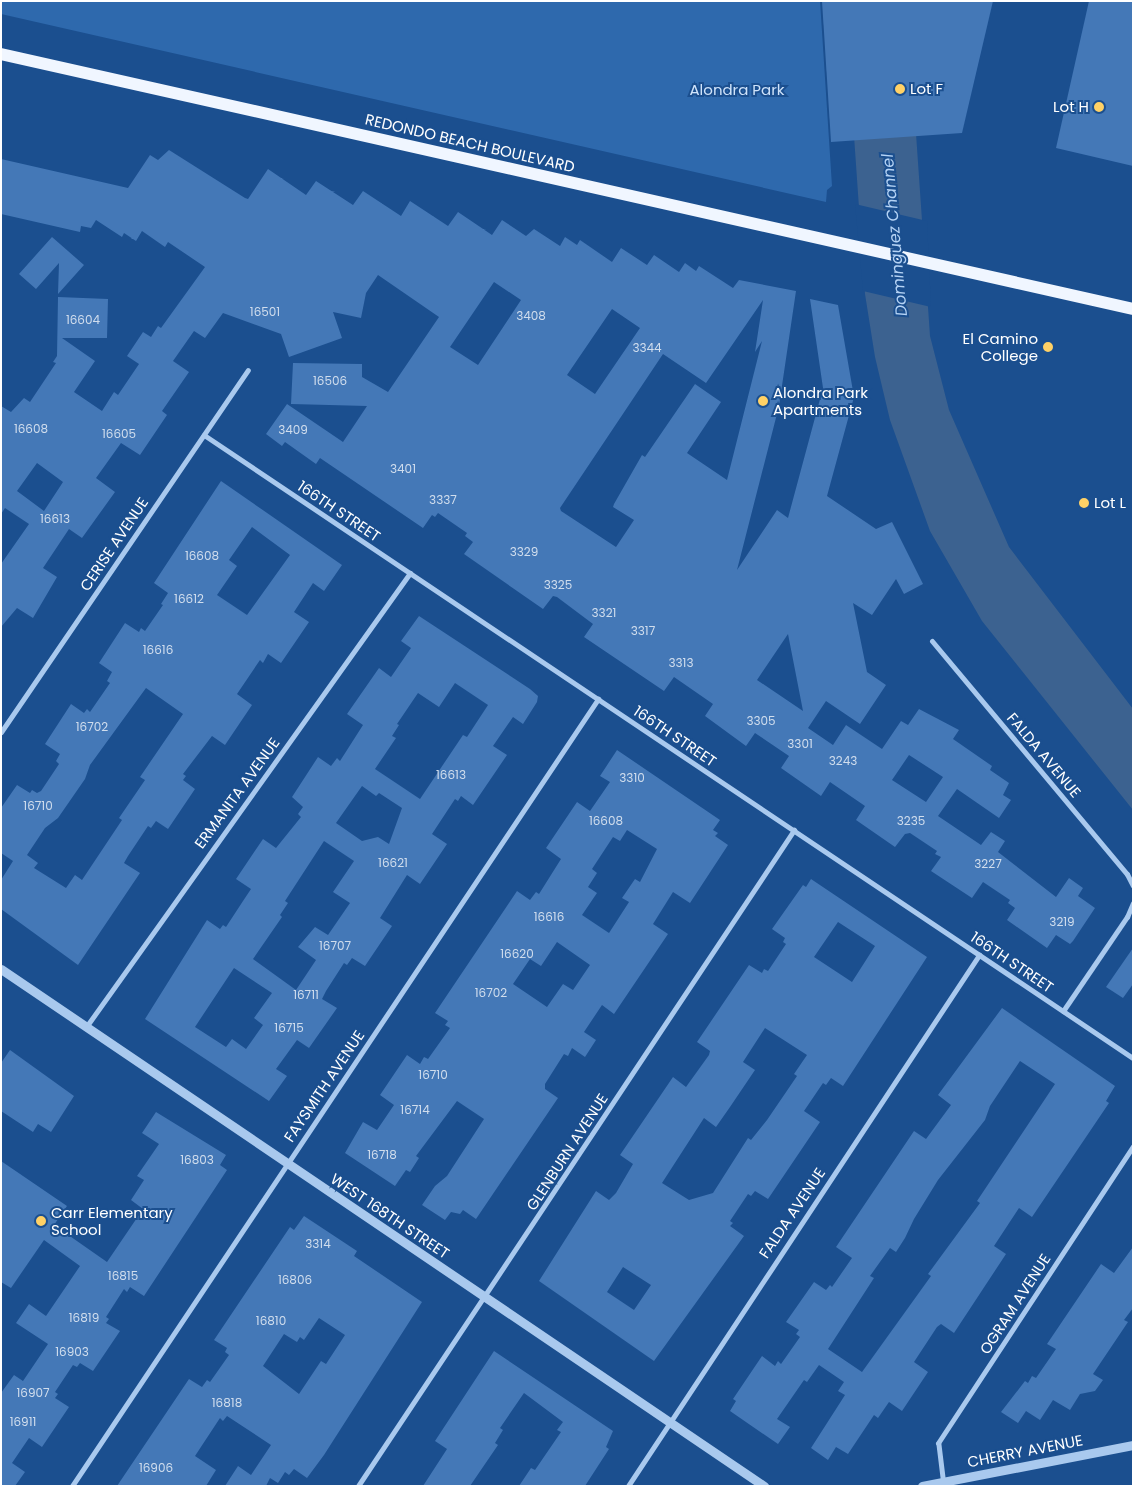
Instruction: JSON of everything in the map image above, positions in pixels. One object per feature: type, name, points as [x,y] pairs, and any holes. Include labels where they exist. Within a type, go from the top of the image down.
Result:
[{"type":"main road","name":"REDONDO BEACH BOULEVARD","points":[[1,54],[1133,309]]},
{"type":"street","name":"CERISE AVENUE","points":[[1,732],[248,370]]},
{"type":"street","name":"166TH STREET","points":[[204,435],[1133,1058]]},
{"type":"street","name":"ERMANITA AVENUE","points":[[86,1027],[410,574]]},
{"type":"street","name":"FALDA AVENUE","points":[[932,641],[1127,874],[1133,886]]},
{"type":"street","name":"FAYSMITH AVENUE","points":[[72,1486],[598,699]]},
{"type":"street","name":"GLENBURN AVENUE","points":[[358,1486],[486,1297],[794,830]]},
{"type":"street","points":[[1063,1011],[1128,917],[1133,903]]},
{"type":"street","name":"FALDA AVENUE","points":[[628,1486],[668,1421],[979,955]]},
{"type":"street","name":"WEST 168TH STREET","points":[[1,970],[764,1486]]},
{"type":"street","name":"OGRAM AVENUE","points":[[943,1481],[938,1443],[1133,1146]]},
{"type":"street","name":"CHERRY AVENUE","points":[[922,1486],[1133,1444]]},
{"type":"green space","name":"Alondra Park","points":[[1,1],[820,1],[832,186],[827,190],[826,202],[1,14]]},
{"type":"water","name":"Dominguez Channel","points":[[852,107],[915,119],[930,336],[949,410],[1009,547],[1133,709],[1133,810],[982,621],[930,531],[890,420],[875,357],[865,294]]},
{"type":"pier","points":[[855,204],[927,221],[931,307],[863,291]]},
{"type":"building","name":"Lot F","points":[[822,1],[993,1],[962,133],[831,142]]},
{"type":"building","name":"Lot H","points":[[1089,1],[1133,1],[1133,166],[1056,148]]},
{"type":"building","points":[[169,150],[248,199],[268,169],[306,195],[316,181],[353,205],[363,191],[401,216],[410,201],[448,226],[458,212],[492,235],[502,220],[526,236],[534,229],[560,246],[565,237],[577,245],[580,240],[612,262],[621,248],[647,265],[654,255],[679,272],[685,263],[696,271],[699,266],[733,288],[739,280],[796,291],[779,406],[737,570],[777,510],[788,518],[823,388],[810,299],[838,305],[854,397],[827,496],[876,529],[892,522],[923,584],[904,594],[896,579],[872,615],[853,603],[867,672],[886,685],[860,724],[826,701],[808,728],[833,745],[846,725],[882,749],[901,721],[908,725],[919,709],[959,730],[953,739],[992,766],[990,770],[1009,783],[1003,795],[1011,800],[999,818],[957,789],[938,816],[981,845],[991,832],[1005,841],[998,852],[1056,897],[1069,878],[1083,888],[1078,896],[1095,908],[1073,941],[1070,944],[1056,935],[1047,948],[1007,920],[1015,908],[1008,903],[1010,900],[983,882],[972,898],[931,871],[941,857],[935,854],[937,851],[910,833],[905,834],[895,847],[856,820],[865,806],[830,782],[821,796],[781,768],[789,756],[755,733],[746,746],[705,716],[713,704],[674,677],[664,691],[584,637],[593,624],[557,597],[553,596],[543,609],[464,554],[473,542],[465,536],[467,533],[438,513],[435,517],[432,515],[423,528],[320,458],[316,464],[285,442],[282,446],[266,434],[287,404],[343,442],[367,406],[291,404],[293,363],[362,364],[362,377],[388,392],[439,317],[378,275],[366,293],[361,318],[333,312],[342,338],[289,357],[281,334],[223,313],[205,338],[194,331],[173,361],[189,372],[162,411],[167,415],[140,455],[121,443],[96,478],[115,492],[82,538],[69,529],[43,568],[57,577],[33,618],[17,608],[1,627],[1,564],[29,524],[5,508],[1,514],[1,406],[11,412],[24,398],[30,402],[56,363],[53,362],[57,356],[58,297],[108,299],[107,338],[62,338],[95,361],[74,392],[102,411],[114,392],[118,395],[139,364],[127,356],[143,332],[151,337],[158,326],[161,328],[205,267],[168,242],[165,247],[142,231],[136,241],[124,233],[122,237],[96,220],[91,228],[81,226],[80,232],[1,214],[1,159],[128,188],[150,155],[158,160]],"holes":[[[494,282],[521,300],[478,365],[450,347]],[[763,300],[755,352],[762,341],[727,480],[687,453],[721,402],[695,384],[645,457],[642,455],[614,504],[613,507],[634,520],[616,547],[561,511],[560,508],[663,354],[706,383]],[[612,309],[640,328],[595,394],[567,375]],[[37,463],[63,482],[44,511],[17,491]],[[788,634],[803,711],[757,680]],[[909,755],[943,777],[926,802],[892,780]]]},
{"type":"building","points":[[52,237],[84,265],[58,294],[59,263],[36,289],[19,274]]},
{"type":"building","points":[[221,481],[342,565],[324,591],[313,583],[294,612],[309,622],[281,663],[268,654],[263,663],[260,660],[237,694],[252,705],[225,745],[212,736],[183,774],[186,776],[183,780],[195,789],[168,829],[156,821],[151,828],[148,826],[128,856],[124,863],[140,873],[78,965],[1,909],[1,880],[13,861],[1,853],[1,808],[17,785],[30,793],[32,790],[37,793],[41,791],[59,764],[56,761],[60,754],[45,744],[71,704],[84,713],[87,709],[90,712],[110,683],[107,681],[112,672],[99,663],[125,623],[139,632],[141,628],[145,631],[163,605],[161,604],[168,593],[154,583]],"holes":[[[252,527],[290,555],[247,615],[217,595],[237,566],[229,560]],[[146,688],[183,714],[140,777],[145,780],[119,818],[122,820],[82,880],[75,875],[66,888],[34,868],[38,863],[27,855],[45,828],[58,818],[85,779],[90,765]]]},
{"type":"building","points":[[419,616],[530,689],[538,696],[537,702],[523,724],[513,717],[493,746],[507,755],[473,805],[461,796],[458,801],[455,799],[432,834],[447,844],[420,884],[407,875],[380,918],[392,926],[365,966],[352,958],[347,965],[344,963],[322,999],[337,1008],[309,1048],[297,1040],[276,1069],[287,1076],[269,1101],[145,1019],[207,920],[220,929],[223,925],[226,927],[251,889],[236,879],[263,839],[276,848],[301,817],[298,814],[303,807],[292,797],[318,757],[331,766],[337,758],[340,761],[363,725],[347,714],[379,668],[391,677],[411,648],[401,641]],"holes":[[[455,683],[488,705],[467,737],[463,735],[420,799],[375,769],[396,738],[392,736],[399,725],[397,724],[418,693],[439,707]],[[362,786],[376,796],[379,793],[402,808],[389,844],[378,837],[362,841],[336,823]],[[324,841],[354,861],[333,892],[350,903],[328,935],[315,927],[298,947],[316,960],[296,990],[253,959],[282,917],[280,915],[288,903],[285,901]],[[234,968],[272,993],[254,1018],[263,1025],[246,1049],[232,1039],[226,1047],[195,1027]]]},
{"type":"building","points":[[617,750],[720,820],[713,830],[718,833],[715,836],[728,845],[690,903],[673,892],[653,924],[668,934],[614,1014],[602,1005],[584,1032],[596,1040],[585,1057],[572,1048],[568,1056],[564,1054],[545,1084],[545,1089],[558,1098],[476,1219],[463,1210],[460,1214],[451,1212],[445,1220],[422,1205],[435,1186],[447,1176],[484,1119],[457,1101],[416,1156],[419,1158],[410,1172],[406,1170],[395,1186],[345,1153],[363,1122],[377,1130],[394,1105],[380,1095],[407,1055],[420,1064],[424,1057],[428,1059],[450,1028],[445,1025],[448,1021],[435,1013],[517,891],[530,900],[536,892],[539,894],[561,859],[546,848],[577,802],[590,811],[610,782],[600,776]],"holes":[[[627,830],[657,849],[640,882],[635,879],[622,898],[629,902],[609,933],[582,915],[597,893],[588,887],[597,873],[592,869],[613,837],[620,841]],[[557,942],[590,965],[573,990],[563,984],[547,1007],[513,984],[530,959],[541,966]]]},
{"type":"building","points":[[811,879],[927,957],[843,1086],[831,1078],[826,1085],[823,1083],[804,1111],[820,1122],[768,1199],[755,1191],[751,1196],[748,1194],[730,1221],[733,1223],[730,1226],[744,1236],[654,1361],[539,1281],[596,1191],[609,1200],[616,1193],[633,1164],[620,1155],[673,1077],[686,1087],[709,1055],[710,1051],[697,1042],[749,965],[762,973],[764,969],[768,971],[786,944],[783,942],[785,938],[772,929],[803,885],[806,887]],"holes":[[[838,922],[875,946],[852,982],[814,957]],[[765,1028],[807,1055],[794,1074],[797,1076],[767,1120],[751,1140],[748,1138],[713,1193],[689,1200],[662,1183],[704,1118],[716,1127],[755,1070],[743,1062]],[[623,1267],[651,1285],[634,1310],[607,1292]]]},
{"type":"building","points":[[1133,948],[1133,984],[1123,998],[1106,987]]},
{"type":"building","points":[[1002,1008],[1115,1086],[1106,1101],[1109,1103],[1032,1217],[1019,1208],[994,1246],[1006,1254],[954,1333],[941,1324],[937,1327],[914,1362],[928,1372],[902,1411],[889,1402],[878,1418],[874,1415],[848,1454],[836,1447],[828,1460],[811,1448],[845,1395],[838,1391],[844,1382],[819,1365],[807,1382],[804,1380],[777,1419],[790,1427],[778,1444],[730,1411],[736,1401],[733,1399],[762,1356],[775,1366],[778,1361],[781,1364],[800,1337],[796,1334],[799,1330],[786,1322],[814,1282],[826,1290],[830,1285],[832,1287],[852,1258],[836,1247],[914,1131],[926,1139],[951,1105],[938,1095]],"holes":[[[1020,1061],[1055,1084],[977,1201],[980,1203],[928,1274],[931,1276],[862,1372],[828,1349],[874,1278],[870,1276],[890,1248],[896,1252],[938,1180],[985,1120],[990,1106]]]},
{"type":"building","points":[[10,1050],[74,1096],[51,1132],[38,1124],[33,1132],[1,1111],[1,1063]]},
{"type":"building","points":[[156,1112],[226,1155],[220,1165],[227,1170],[144,1296],[130,1287],[127,1292],[124,1289],[106,1317],[109,1319],[106,1323],[120,1331],[93,1371],[80,1363],[77,1367],[73,1365],[55,1392],[58,1394],[55,1398],[69,1407],[42,1447],[29,1438],[12,1463],[25,1472],[15,1486],[1,1486],[1,1393],[14,1375],[23,1381],[48,1344],[16,1323],[29,1304],[46,1316],[80,1266],[44,1240],[11,1288],[1,1282],[1,1161],[67,1206],[54,1225],[107,1262],[143,1209],[131,1200],[144,1180],[137,1176],[159,1144],[142,1133]]},
{"type":"building","points":[[304,1216],[357,1251],[354,1256],[422,1302],[324,1455],[307,1478],[294,1469],[289,1475],[285,1472],[278,1483],[270,1478],[266,1486],[225,1486],[238,1466],[251,1475],[271,1445],[227,1416],[223,1421],[220,1418],[195,1456],[216,1470],[206,1486],[117,1486],[189,1379],[202,1387],[207,1380],[210,1382],[229,1355],[225,1352],[227,1348],[214,1340],[290,1227],[294,1230]],"holes":[[[319,1318],[345,1335],[326,1364],[321,1361],[299,1394],[263,1366],[284,1334],[297,1342],[300,1337],[304,1340]]]},
{"type":"building","points":[[1133,1247],[1133,1308],[1124,1320],[1128,1322],[1093,1374],[1103,1380],[1095,1391],[1080,1394],[1070,1410],[1053,1400],[1040,1420],[1026,1411],[1018,1423],[1001,1412],[1025,1381],[1028,1383],[1032,1376],[1036,1378],[1056,1349],[1047,1344],[1101,1264],[1114,1273]]},
{"type":"building","points":[[494,1351],[613,1431],[606,1447],[609,1449],[585,1486],[519,1486],[531,1468],[535,1470],[561,1432],[557,1430],[563,1422],[524,1393],[500,1428],[503,1430],[495,1443],[498,1445],[470,1486],[423,1486],[447,1449],[435,1441]]},
{"type":"place","name":"Lot F","points":[[900,89]]},
{"type":"place","name":"Lot H","points":[[1099,107]]},
{"type":"place","name":"El Camino College","points":[[1048,347]]},
{"type":"place","name":"Alondra Park Apartments","points":[[763,401]]},
{"type":"place","name":"Lot L","points":[[1084,503]]},
{"type":"place","name":"Carr Elementary School","points":[[41,1221]]}]
